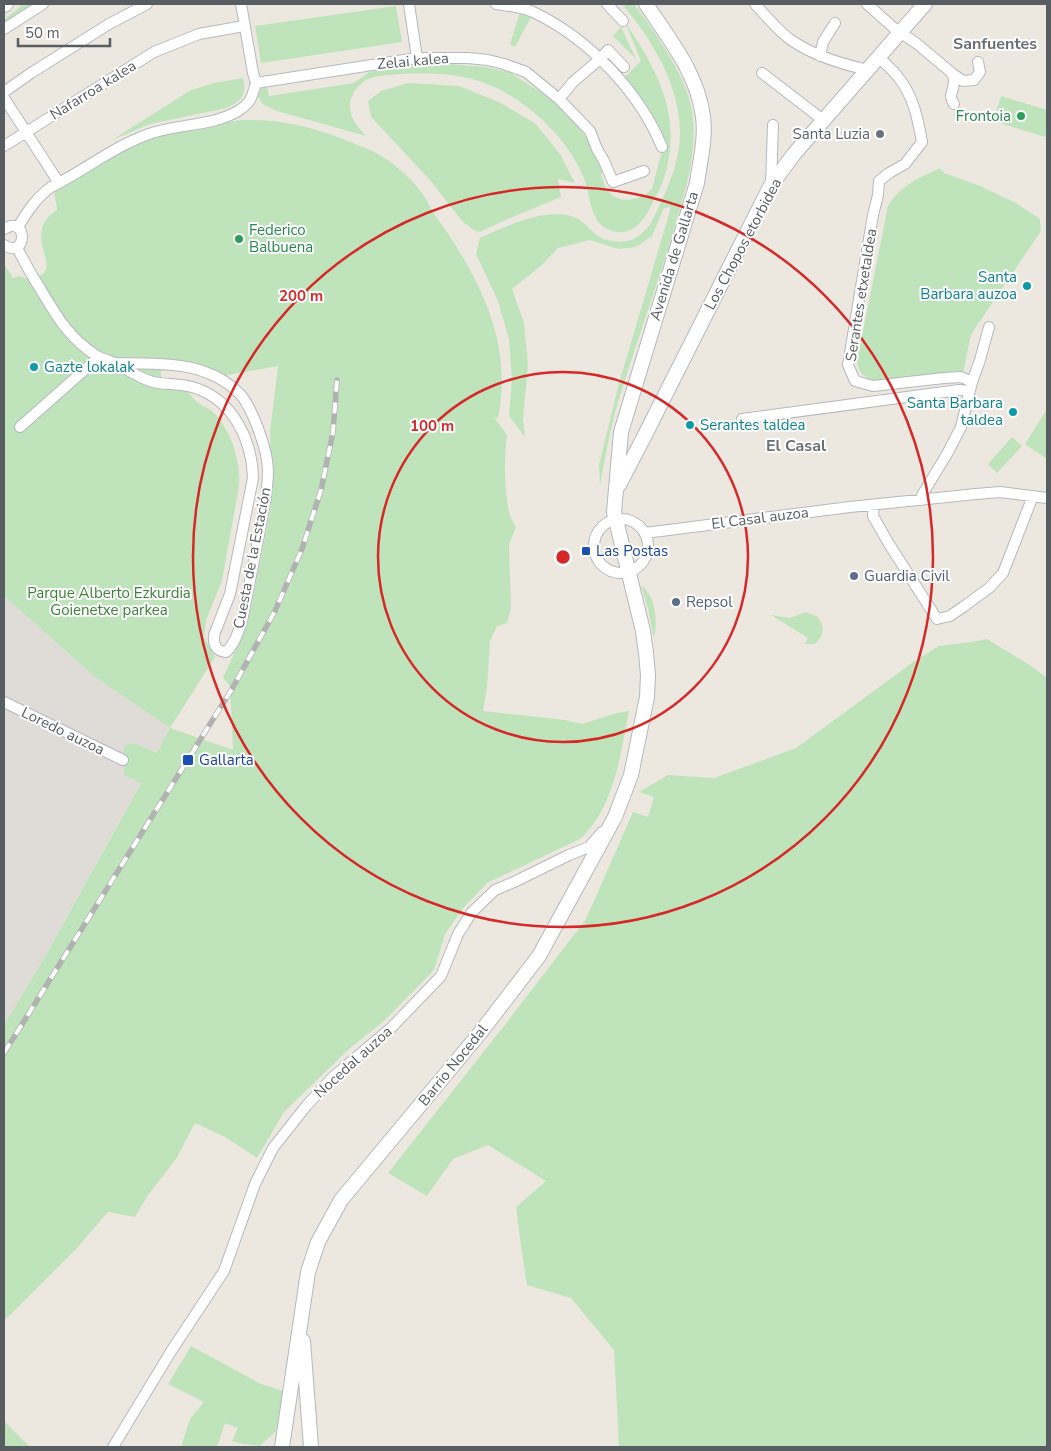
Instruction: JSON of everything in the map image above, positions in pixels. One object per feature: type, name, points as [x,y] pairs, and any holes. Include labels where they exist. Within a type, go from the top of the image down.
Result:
[{"type":"street","points":[[4,28],[42,4]]},
{"type":"street","points":[[4,92],[109,24],[147,4]]},
{"type":"street","points":[[18,228],[40,194],[129,143],[150,133],[227,118],[250,102],[256,83],[241,4]]},
{"type":"street","points":[[496,4],[532,11],[573,35],[600,59],[641,106],[654,128],[662,147]]},
{"type":"street","points":[[607,4],[623,21]]},
{"type":"street","name":"Avenida de Gallarta","points":[[629,572],[615,519],[614,507],[621,432],[697,183],[702,146],[703,119],[700,98],[689,71],[646,4]]},
{"type":"street","points":[[755,4],[790,39],[820,56],[868,70]]},
{"type":"street","points":[[867,4],[900,33],[916,43],[963,81],[974,80],[980,72],[978,62]]},
{"type":"street","name":"Los Chopos etorbidea","points":[[616,490],[771,185],[794,154],[925,4]]},
{"type":"street","points":[[412,5],[417,58]]},
{"type":"street","points":[[820,56],[822,42],[835,24]]},
{"type":"street","name":"Nafarroa kalea","points":[[4,146],[154,52],[199,34],[244,26]]},
{"type":"street","points":[[624,67],[608,50],[573,82],[559,99],[590,131],[613,182],[644,171]]},
{"type":"street","name":"Serantes etxetaldea","points":[[879,57],[894,71],[908,92],[922,142],[905,164],[888,173],[879,181],[848,366],[855,381],[873,386],[962,377],[971,386]]},
{"type":"street","name":"Zelai kalea","points":[[256,83],[417,58],[468,58],[488,60],[526,72],[559,99]]},
{"type":"street","points":[[762,73],[823,120]]},
{"type":"street","points":[[953,74],[954,85],[950,94],[954,104]]},
{"type":"street","points":[[4,98],[59,183]]},
{"type":"street","points":[[771,185],[773,125]]},
{"type":"street","points":[[4,228],[11,226],[18,228],[23,237],[17,247],[10,248],[4,245]]},
{"type":"street","name":"Cuesta de la Estación","points":[[17,247],[24,262],[64,327],[74,338],[99,357],[152,381],[198,388],[219,401],[230,411],[240,426],[248,449],[253,478],[230,594],[214,635],[216,648],[226,652],[235,641],[242,621],[267,495],[267,456],[263,441],[248,405],[240,394],[217,377],[181,366],[114,363]]},
{"type":"street","points":[[921,500],[922,495],[961,427],[989,327]]},
{"type":"street","points":[[20,427],[99,357]]},
{"type":"street","points":[[742,419],[960,390],[971,386]]},
{"type":"street","points":[[621,432],[646,434]]},
{"type":"street","name":"El Casal auzoa","points":[[645,533],[850,507],[1000,492],[1047,498]]},
{"type":"street","points":[[874,505],[873,516],[888,544],[937,619],[950,616],[964,607],[989,588],[1003,573],[1033,496]]},
{"type":"street","points":[[615,519],[632,521],[640,526],[645,533],[648,540],[646,556],[636,569],[629,572],[612,572],[598,561],[594,553],[596,536],[600,528],[607,522],[615,519]]},
{"type":"street","name":"Barrio Nocedal","points":[[282,1447],[308,1272],[318,1242],[342,1200],[480,1033],[539,956],[615,817],[631,775],[647,697],[646,653],[643,631],[629,572]]},
{"type":"street","name":"Loredo auzoa","points":[[4,702],[123,760]]},
{"type":"street","name":"Nocedal auzoa","points":[[113,1447],[165,1361],[224,1271],[255,1184],[273,1148],[307,1105],[334,1076],[392,1027],[441,976],[458,934],[472,912],[495,890],[589,847],[615,817]]},
{"type":"street","name":"Barrio Nocedal","points":[[302,1313],[311,1447]]},
{"type":"shaded area","points":[[4,596],[95,677],[170,728],[158,753],[134,743],[141,782],[42,962],[4,1025]]},
{"type":"green space","points":[[23,4],[33,4],[4,22],[4,20]]},
{"type":"green space","points":[[622,4],[634,4],[673,61],[689,98],[694,134],[693,153],[685,190],[670,243],[619,398],[600,486],[599,465],[618,387],[671,207],[664,208],[652,236],[636,247],[618,249],[590,240],[558,248],[542,265],[512,289],[524,323],[528,365],[523,419],[525,437],[509,416],[512,379],[509,339],[498,301],[476,254],[480,238],[515,223],[542,216],[567,215],[581,221],[601,238],[619,242],[631,240],[642,234],[653,219],[664,196],[678,155],[680,128],[678,109],[666,71],[646,36]]},
{"type":"green space","points":[[396,6],[402,42],[261,63],[255,26]]},
{"type":"green space","points":[[520,12],[531,17],[515,47],[510,44]]},
{"type":"green space","points":[[625,22],[658,78],[665,97],[671,137],[669,158],[660,188],[644,218],[637,226],[628,231],[613,231],[603,226],[597,220],[592,210],[587,187],[576,161],[567,147],[544,121],[516,99],[477,80],[434,74],[389,75],[367,79],[356,89],[350,105],[353,119],[366,136],[277,111],[262,104],[258,96],[261,88],[267,86],[269,96],[354,83],[369,72],[402,67],[449,64],[486,67],[509,72],[545,95],[568,115],[586,137],[603,172],[601,174],[605,186],[619,199],[631,200],[642,196],[652,189],[663,147],[623,82],[625,77],[641,61]]},
{"type":"green space","points":[[621,27],[636,59],[613,36]]},
{"type":"green space","points":[[243,78],[244,93],[240,100],[227,108],[150,124],[112,140],[191,90],[214,83]]},
{"type":"green space","points":[[408,83],[459,86],[501,103],[536,124],[560,154],[575,183],[558,179],[561,197],[480,232],[474,230],[462,221],[430,180],[371,117],[368,101],[381,91]]},
{"type":"green space","name":"Frontoia","points":[[1001,96],[1047,110],[1045,137],[993,121]]},
{"type":"green space","name":"Parque Alberto Ezkurdia Goienetxe parkea","points":[[242,120],[270,121],[309,128],[366,148],[383,157],[407,176],[422,193],[465,261],[489,311],[496,336],[501,363],[502,390],[498,418],[494,417],[507,435],[505,484],[509,514],[516,527],[509,545],[511,609],[507,623],[497,626],[490,641],[487,688],[483,711],[565,720],[582,724],[629,711],[619,762],[609,796],[592,826],[580,839],[487,883],[464,907],[445,934],[434,970],[385,1020],[349,1049],[284,1112],[257,1158],[225,1137],[195,1123],[176,1159],[148,1195],[135,1217],[108,1212],[76,1249],[4,1321],[4,1025],[42,962],[141,783],[124,775],[124,746],[134,743],[157,753],[170,728],[95,677],[4,596],[4,266],[13,278],[20,276],[32,281],[41,276],[45,271],[46,260],[41,233],[48,217],[57,209],[54,192],[57,189],[148,139],[182,129]],"holes":[[[278,366],[270,432],[271,507],[248,622],[223,678],[230,686],[233,750],[170,728],[215,657],[204,637],[206,620],[222,581],[239,486],[238,467],[234,446],[219,419],[211,410],[196,401],[180,381],[161,379],[161,370],[192,373],[207,377],[221,384],[227,375]]]},
{"type":"green space","points":[[940,168],[944,173],[980,186],[1014,202],[1040,219],[1041,231],[972,333],[963,375],[956,372],[874,381],[861,373],[857,361],[888,206],[905,187]]},
{"type":"green space","points":[[1047,409],[1047,459],[1025,444]]},
{"type":"green space","points":[[1012,437],[1022,446],[997,473],[988,464]]},
{"type":"green space","points":[[641,585],[650,596],[655,610],[654,638],[648,609]]},
{"type":"green space","points":[[806,612],[818,617],[822,625],[822,634],[815,644],[805,644],[808,638],[771,615],[790,618]]},
{"type":"green space","points":[[987,639],[1047,678],[1047,1447],[619,1447],[614,1350],[571,1298],[527,1285],[516,1207],[546,1181],[488,1145],[453,1159],[427,1196],[388,1173],[586,919],[633,812],[648,817],[654,797],[639,792],[668,775],[714,778],[796,748],[916,660],[939,646]]},
{"type":"green space","points":[[191,1346],[261,1384],[283,1391],[276,1431],[260,1446],[232,1441],[238,1428],[225,1423],[217,1447],[181,1447],[190,1419],[204,1402],[168,1384]]},
{"type":"green space","points":[[4,1420],[6,1423],[30,1447],[4,1447]]},
{"type":"railway","points":[[4,1053],[232,689],[275,611],[302,549],[321,490],[333,432],[337,380]]},
{"type":"place","name":"Frontoia","points":[[1021,116]]},
{"type":"place","name":"Santa Luzia","points":[[880,134]]},
{"type":"place","name":"Federico Balbuena","points":[[239,239]]},
{"type":"place","name":"Santa Barbara auzoa","points":[[1027,286]]},
{"type":"place","name":"Gazte lokalak","points":[[34,367]]},
{"type":"place","name":"Santa Barbara taldea","points":[[1013,412]]},
{"type":"place","name":"Serantes taldea","points":[[690,425]]},
{"type":"place","name":"Las Postas","points":[[586,551]]},
{"type":"place","name":"Guardia Civil","points":[[854,576]]},
{"type":"place","name":"Repsol","points":[[676,602]]},
{"type":"place","name":"Gallarta","points":[[188,760]]},
{"type":"district","name":"Sanfuentes","points":[[995,43]]},
{"type":"district","name":"El Casal","points":[[796,445]]}]
